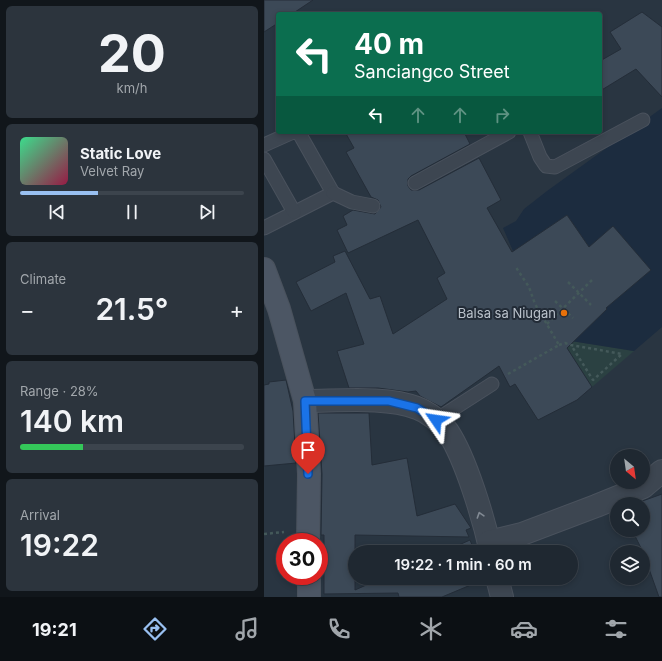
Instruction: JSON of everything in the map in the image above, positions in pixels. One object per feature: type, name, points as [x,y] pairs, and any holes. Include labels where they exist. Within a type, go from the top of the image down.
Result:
[{"type":"main road","points":[[264,270],[279,309],[305,401],[308,474],[308,533]]},
{"type":"main road","points":[[308,585],[309,597]]},
{"type":"street","points":[[305,401],[389,401],[417,408],[436,420],[448,431],[458,450],[489,545]]},
{"type":"street","points":[[495,545],[643,487],[662,471]]},
{"type":"street","points":[[499,585],[502,597]]},
{"type":"lane","points":[[531,134],[546,166],[556,167],[643,120]]},
{"type":"lane","points":[[264,145],[289,134]]},
{"type":"lane","points":[[300,134],[333,193],[352,202],[373,206]]},
{"type":"lane","points":[[415,183],[505,134]]},
{"type":"lane","points":[[264,159],[294,212]]},
{"type":"lane","points":[[264,228],[333,193]]},
{"type":"lane","points":[[436,420],[492,384]]},
{"type":"path","points":[[518,268],[517,269],[529,287],[535,304],[559,345]]},
{"type":"path","points":[[547,324],[592,280]]},
{"type":"path","points":[[568,282],[591,305]]},
{"type":"path","points":[[555,301],[573,318]]},
{"type":"path","points":[[492,384],[565,342],[571,345],[622,354],[593,380],[571,345]]},
{"type":"green space","points":[[565,340],[634,351],[592,387],[566,346]]},
{"type":"water","points":[[662,108],[662,327],[634,351],[565,340],[513,251],[503,228],[516,221],[524,209],[547,191]]},
{"type":"building","points":[[264,0],[313,0],[295,12],[276,12],[276,24],[264,32]]},
{"type":"building","points":[[642,12],[662,27],[662,97],[636,69],[602,90],[602,60],[621,49],[610,32]]},
{"type":"building","points":[[346,134],[465,134],[470,144],[411,176],[408,179],[408,186],[411,190],[419,190],[479,158],[501,200],[487,208],[512,252],[567,215],[589,247],[613,226],[651,270],[606,308],[607,309],[567,348],[592,387],[577,400],[538,420],[515,384],[510,387],[499,366],[441,407],[420,396],[416,391],[408,392],[378,388],[349,388],[337,351],[364,344],[346,293],[311,311],[296,282],[335,262],[333,256],[345,251],[370,299],[380,296],[393,334],[447,299],[437,278],[445,273],[418,220],[348,253],[337,230],[347,225],[343,216],[353,210],[375,214],[381,207],[378,200],[371,197],[346,152],[354,148]]},
{"type":"building","points":[[286,380],[293,411],[296,463],[264,466],[264,385],[269,384],[269,382]]},
{"type":"building","points":[[318,413],[369,413],[372,465],[407,458],[417,516],[455,504],[471,528],[466,530],[469,537],[355,535],[355,545],[348,545],[348,585],[355,585],[355,590],[366,585],[471,585],[442,597],[399,597],[398,593],[324,594],[324,585],[328,585],[328,533],[321,533],[322,474]]},
{"type":"building","points":[[662,494],[662,597],[659,597],[650,572],[650,545],[640,545],[636,537],[650,537],[650,498]]},
{"type":"building","points":[[470,540],[472,545],[459,545]]},
{"type":"place","name":"Balsa sa Niugan","points":[[564,313]]},
{"type":"route","points":[[308,474],[305,401],[389,401],[417,408],[436,420]]}]
